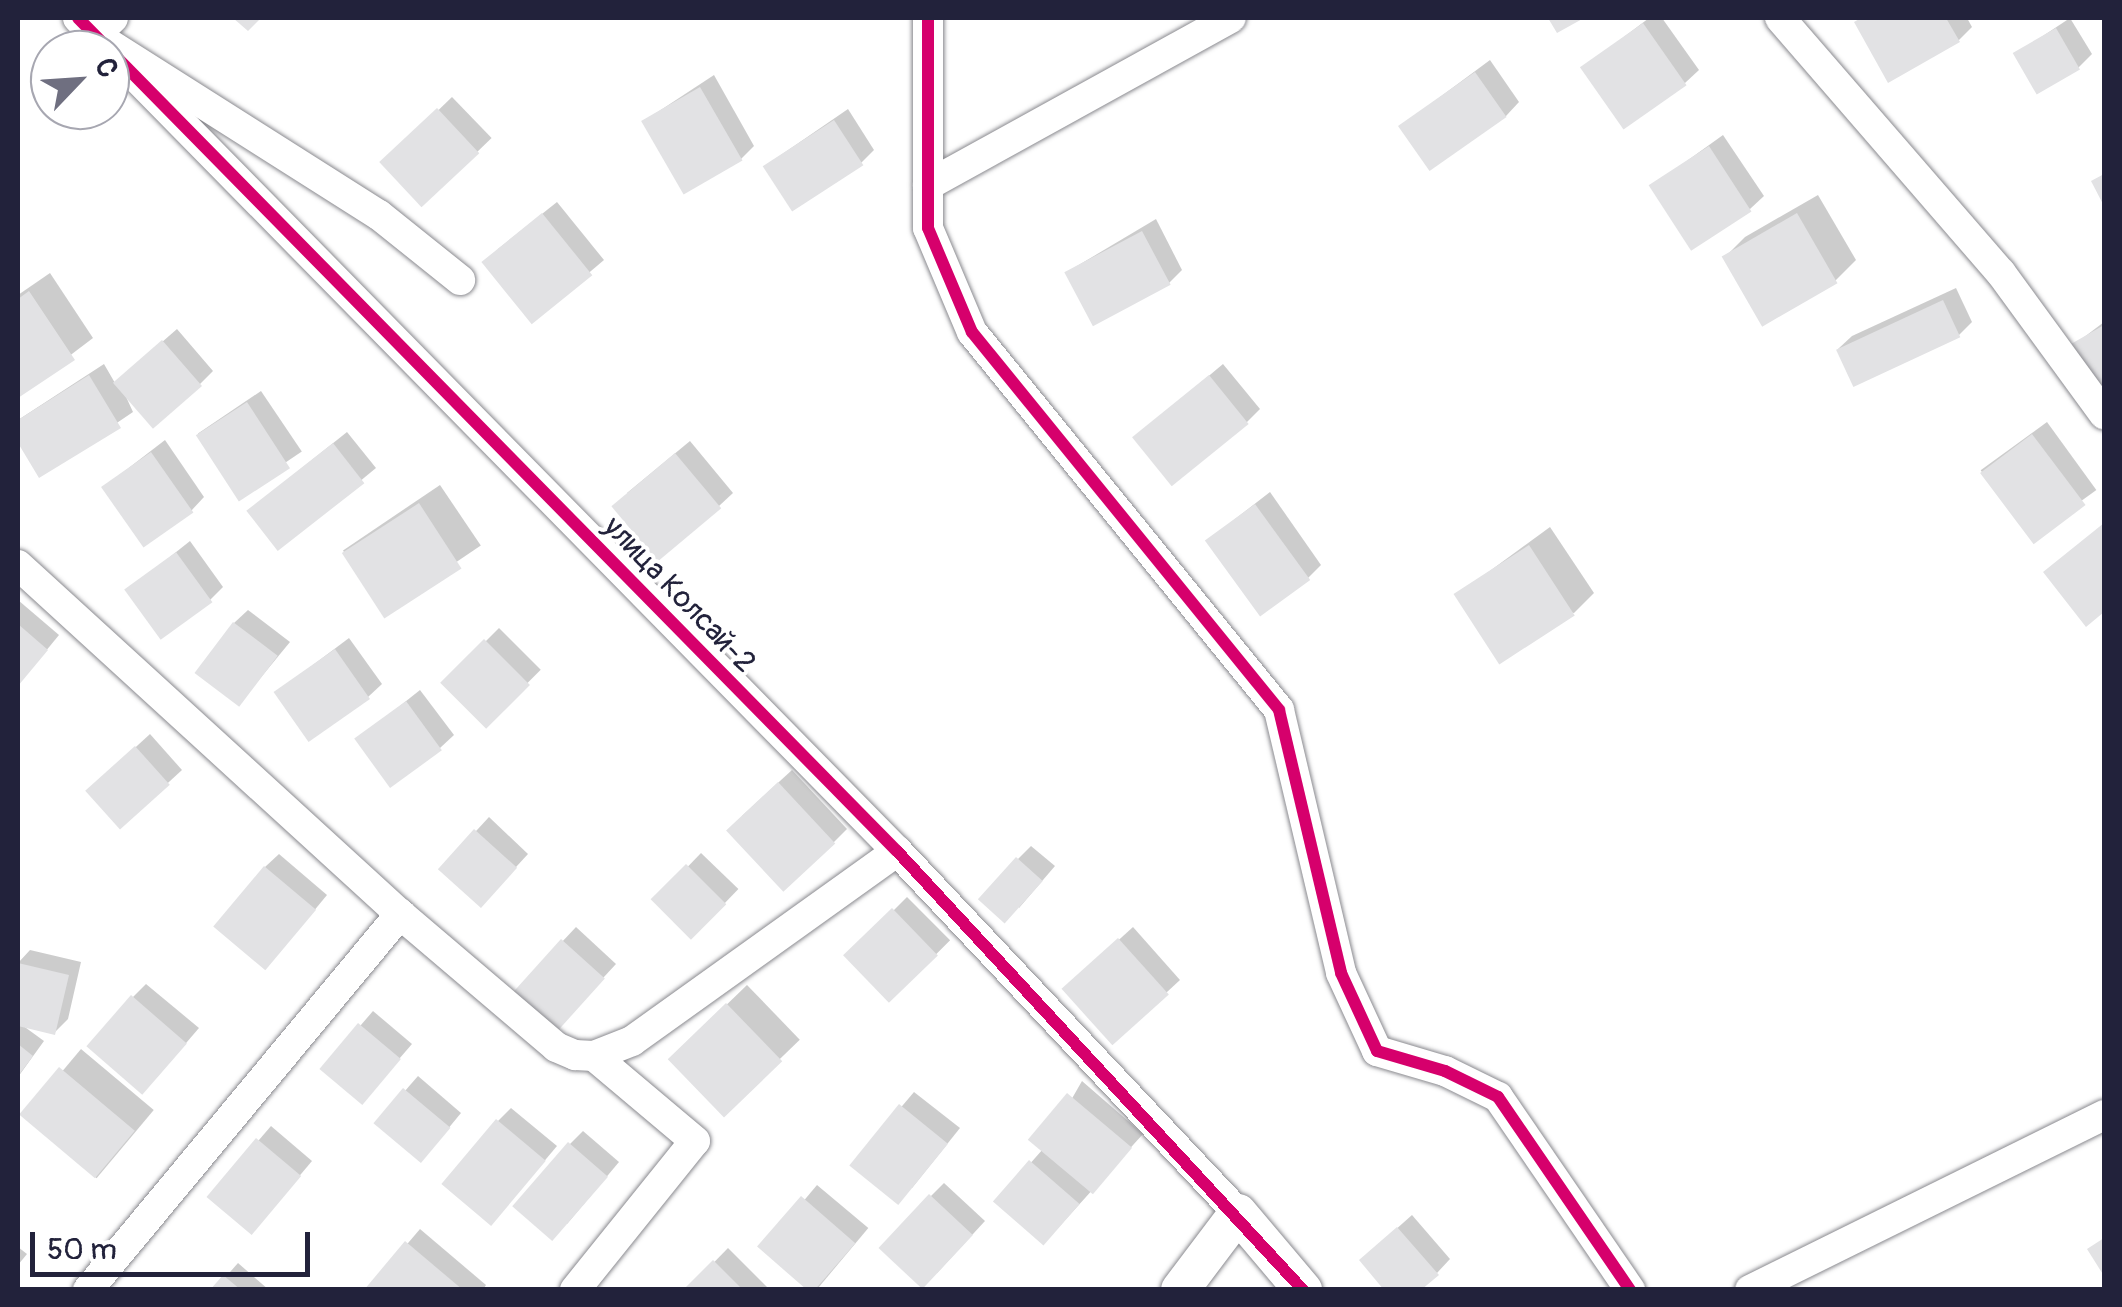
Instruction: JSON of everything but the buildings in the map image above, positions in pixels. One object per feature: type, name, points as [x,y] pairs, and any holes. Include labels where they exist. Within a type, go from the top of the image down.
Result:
[{"type":"street","points":[[928,18],[928,228],[972,332],[1279,710],[1341,973],[1377,1051],[1446,1071],[1498,1098],[1630,1290]]},
{"type":"street","points":[[928,186],[1231,18]]},
{"type":"street","points":[[1780,18],[2001,274],[2104,414]]},
{"type":"street","points":[[96,23],[378,216],[460,280]]},
{"type":"street","name":"улица Колсай-2","points":[[96,23],[897,851],[1238,1213]]},
{"type":"street","points":[[18,565],[400,914],[556,1048],[594,1056],[695,1140],[574,1290]]},
{"type":"street","points":[[594,1056],[632,1041],[897,851]]},
{"type":"street","points":[[88,1290],[400,914]]},
{"type":"street","points":[[1750,1290],[2104,1115]]},
{"type":"street","points":[[1180,1290],[1238,1213],[1302,1290]]},
{"type":"cycle path","points":[[78,18],[897,851],[1303,1290]]},
{"type":"cycle path","points":[[928,18],[928,228],[972,332],[1279,710],[1341,973],[1377,1051],[1445,1071],[1498,1097],[1630,1290]]}]
